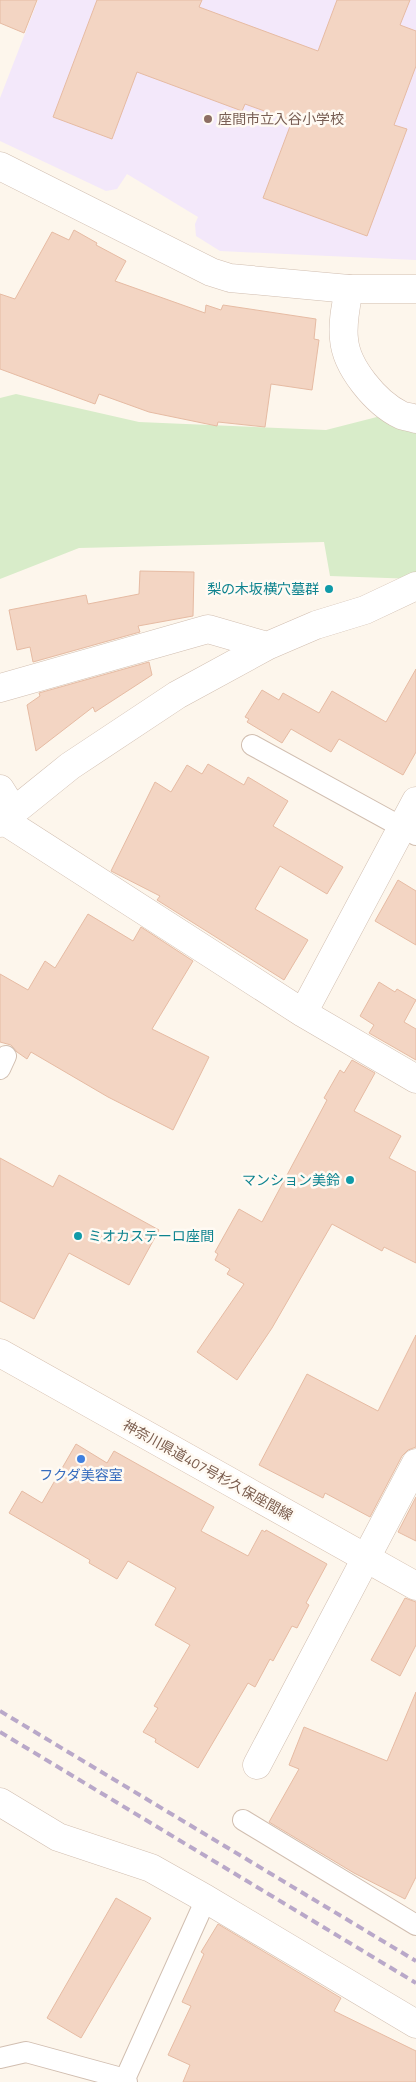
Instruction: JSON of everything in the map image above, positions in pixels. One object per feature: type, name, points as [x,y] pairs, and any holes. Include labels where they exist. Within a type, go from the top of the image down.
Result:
[{"type":"street","points":[[0,166],[211,272],[230,278],[349,289],[416,289]]},
{"type":"street","points":[[349,289],[344,339],[348,356],[364,385],[379,399],[401,415],[416,419]]},
{"type":"street","points":[[2,821],[70,766],[177,695],[267,646],[316,625],[365,610],[416,586]]},
{"type":"street","points":[[0,688],[208,628],[267,646]]},
{"type":"street","points":[[0,788],[5,797],[2,821]]},
{"type":"street","points":[[302,1013],[409,831],[416,801]]},
{"type":"street","points":[[2,821],[302,1013],[416,1079]]},
{"type":"street","name":"神奈川県道407号杉久保座間線","points":[[0,1353],[366,1560],[416,1586]]},
{"type":"street","points":[[257,1765],[416,1463]]},
{"type":"street","points":[[0,1802],[58,1837],[151,1868],[416,2024]]},
{"type":"lane","points":[[252,745],[409,831]]},
{"type":"lane","points":[[243,1820],[416,1925]]},
{"type":"lane","points":[[0,2058],[26,2052],[126,2080],[206,1899]]},
{"type":"shaded area","name":"座間市立入谷小学校","points":[[38,0],[416,0],[416,260],[220,251],[196,236],[195,224],[198,217],[127,174],[117,189],[106,191],[0,141],[0,98]]},
{"type":"green space","points":[[16,394],[139,422],[326,430],[416,407],[416,579],[330,576],[324,542],[79,548],[0,579],[0,398]]},
{"type":"building","points":[[0,0],[37,0],[24,33],[0,23]]},
{"type":"building","points":[[97,0],[202,0],[199,7],[318,51],[337,0],[410,0],[400,25],[416,31],[416,66],[394,125],[407,129],[367,236],[263,198],[292,121],[245,104],[242,111],[137,72],[112,139],[53,117]]},
{"type":"building","points":[[74,230],[97,243],[96,245],[126,261],[115,281],[205,313],[206,305],[221,310],[223,305],[316,319],[314,339],[319,340],[312,390],[271,384],[265,427],[218,422],[217,426],[149,412],[99,394],[95,404],[0,369],[0,294],[15,299],[52,232],[69,240]]},
{"type":"building","points":[[140,571],[194,572],[193,616],[138,626],[140,632],[33,662],[30,647],[17,650],[9,610],[86,595],[88,604],[139,594]]},
{"type":"building","points":[[149,662],[152,675],[95,712],[93,707],[36,751],[27,705],[40,696],[39,693]]},
{"type":"building","points":[[416,669],[416,752],[403,775],[339,739],[331,752],[291,729],[282,743],[247,722],[249,719],[245,717],[262,690],[279,700],[283,693],[319,713],[332,691],[386,722]]},
{"type":"building","points":[[208,764],[244,785],[248,777],[288,801],[273,826],[343,867],[327,894],[280,866],[255,909],[308,940],[284,980],[157,900],[160,896],[111,871],[155,782],[171,792],[187,765],[202,774]]},
{"type":"building","points":[[398,880],[416,891],[416,945],[375,921]]},
{"type":"building","points":[[88,914],[133,941],[141,927],[193,961],[152,1029],[209,1057],[173,1130],[108,1097],[31,1052],[27,1059],[11,1045],[0,1042],[0,974],[28,990],[45,961],[55,968]]},
{"type":"building","points":[[379,982],[395,992],[397,989],[416,1000],[404,1022],[416,1029],[416,1060],[369,1033],[374,1025],[360,1016]]},
{"type":"building","points":[[352,1060],[375,1073],[354,1111],[401,1136],[389,1158],[416,1172],[416,1263],[384,1247],[382,1251],[332,1224],[272,1328],[237,1380],[197,1352],[244,1284],[227,1274],[230,1269],[215,1260],[218,1254],[215,1252],[239,1209],[262,1222],[327,1100],[324,1098],[340,1070],[344,1073]]},
{"type":"building","name":"ミオカステーロ座間","points":[[0,1158],[53,1187],[59,1175],[159,1230],[129,1285],[69,1253],[34,1319],[0,1301]]},
{"type":"building","points":[[416,1335],[416,1447],[408,1450],[402,1456],[370,1517],[325,1493],[323,1498],[259,1465],[307,1374],[378,1411]]},
{"type":"building","points":[[76,1444],[107,1463],[114,1451],[214,1507],[201,1531],[248,1556],[262,1530],[265,1532],[266,1530],[327,1564],[306,1603],[309,1605],[297,1628],[292,1626],[273,1661],[270,1659],[255,1687],[248,1683],[198,1768],[155,1742],[156,1739],[143,1732],[158,1708],[154,1706],[190,1645],[155,1625],[176,1588],[128,1561],[117,1579],[89,1563],[90,1560],[9,1513],[22,1491],[42,1503]]},
{"type":"building","points":[[416,1497],[416,1541],[398,1532]]},
{"type":"building","points":[[405,1598],[416,1602],[416,1645],[400,1676],[371,1660]]},
{"type":"building","points":[[416,1692],[416,1877],[405,1899],[354,1873],[269,1822],[299,1769],[289,1765],[304,1727],[387,1761]]},
{"type":"building","points":[[116,1898],[151,1918],[81,2038],[47,2018]]},
{"type":"building","points":[[218,1924],[341,1998],[334,2011],[416,2051],[416,2082],[183,2082],[190,2065],[168,2055],[191,2006],[182,2002],[204,1954],[201,1952]]},
{"type":"railway","points":[[0,1711],[416,1961]]},
{"type":"railway","points":[[0,1732],[416,1983]]},
{"type":"place","name":"座間市立入谷小学校","points":[[208,119]]},
{"type":"place","name":"梨の木坂横穴墓群","points":[[329,589]]},
{"type":"place","name":"マンション美鈴","points":[[350,1180]]},
{"type":"place","name":"ミオカステーロ座間","points":[[78,1236]]},
{"type":"place","name":"フクダ美容室","points":[[81,1459]]}]
